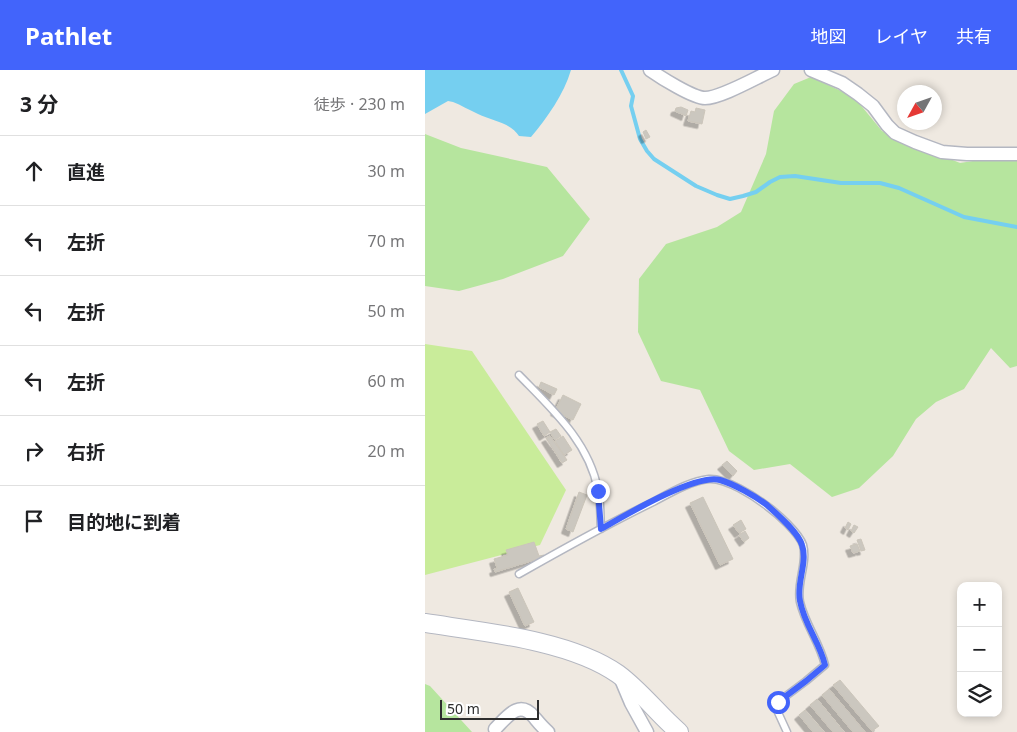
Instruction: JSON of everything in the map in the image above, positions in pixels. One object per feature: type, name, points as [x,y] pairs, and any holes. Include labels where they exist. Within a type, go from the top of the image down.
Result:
[{"type":"street","points":[[650,70],[699,97],[706,98],[725,92],[773,70]]},
{"type":"street","points":[[811,70],[842,83],[858,94],[873,106],[895,133],[915,142],[942,152],[1017,154]]},
{"type":"street","points":[[425,624],[510,637],[573,652],[599,662],[619,675],[642,694],[679,732]]},
{"type":"street","points":[[619,675],[631,703],[647,732]]},
{"type":"street","points":[[495,728],[514,710],[523,709],[528,711],[541,727],[548,732]]},
{"type":"lane","points":[[519,375],[568,426],[591,464],[598,491],[601,529]]},
{"type":"lane","points":[[519,574],[684,486],[709,479],[719,479],[750,494],[782,518],[802,544],[804,557],[799,600],[807,626],[822,654],[825,665],[778,702],[776,708],[787,732]]},
{"type":"green space","points":[[811,77],[854,97],[882,131],[960,163],[992,158],[1017,157],[1017,366],[1010,368],[991,348],[964,389],[936,402],[916,419],[893,456],[859,488],[832,497],[790,464],[754,470],[729,451],[700,390],[661,381],[638,332],[639,279],[666,244],[717,227],[741,212],[766,154],[774,111],[794,84]]},
{"type":"green space","points":[[425,134],[461,148],[547,167],[590,219],[563,256],[503,279],[459,291],[425,286]]},
{"type":"green space","points":[[425,344],[472,351],[566,490],[540,545],[425,575]]},
{"type":"green space","points":[[425,684],[430,686],[472,732],[425,732]]},
{"type":"water","points":[[425,70],[571,70],[564,88],[554,105],[531,137],[519,136],[506,125],[453,102],[448,101],[425,114]]},
{"type":"building","points":[[681,107],[688,110],[686,116],[675,111],[676,108]]},
{"type":"building","points":[[696,108],[705,110],[702,124],[688,121],[691,111],[695,112]]},
{"type":"building","points":[[646,130],[650,137],[646,139],[643,132]]},
{"type":"building","points":[[541,382],[557,389],[554,395],[539,387]]},
{"type":"building","points":[[563,395],[581,404],[573,420],[555,411]]},
{"type":"building","points":[[543,421],[550,432],[544,436],[537,424]]},
{"type":"building","points":[[556,429],[561,436],[555,440],[550,432]]},
{"type":"building","points":[[550,436],[567,460],[562,463],[546,438]]},
{"type":"building","points":[[563,436],[572,450],[564,455],[555,441]]},
{"type":"building","points":[[727,461],[737,471],[733,476],[722,465]]},
{"type":"building","points":[[579,492],[587,495],[573,532],[566,529]]},
{"type":"building","points":[[703,497],[733,559],[720,565],[690,503]]},
{"type":"building","points":[[741,520],[746,529],[739,533],[733,525]]},
{"type":"building","points":[[848,522],[851,524],[848,530],[845,528]]},
{"type":"building","points":[[854,525],[858,527],[854,533],[851,531]]},
{"type":"building","points":[[745,531],[749,538],[744,542],[739,535]]},
{"type":"building","points":[[861,539],[865,550],[861,551],[857,540]]},
{"type":"building","points":[[534,542],[539,556],[544,555],[544,557],[495,572],[494,569],[497,568],[494,559],[508,555],[506,550]]},
{"type":"building","points":[[857,544],[860,551],[853,553],[850,546]]},
{"type":"building","points":[[518,588],[534,622],[525,626],[509,592]]},
{"type":"building","points":[[840,680],[879,726],[872,731],[833,685]]},
{"type":"building","points":[[829,689],[865,732],[853,732],[822,695]]},
{"type":"building","points":[[817,699],[844,732],[833,732],[810,705]]},
{"type":"building","points":[[805,710],[824,732],[813,732],[799,715]]},
{"type":"waterway","points":[[621,70],[633,96],[631,106],[640,139],[647,151],[654,159],[696,186],[717,195],[730,199],[743,196],[756,192],[780,177],[795,176],[841,183],[880,183],[899,188],[964,217],[1017,227]]},
{"type":"route","points":[[598,491],[601,529],[684,486],[709,479],[719,479],[750,494],[782,518],[802,544],[804,557],[799,600],[807,626],[822,654],[825,665],[778,702]]}]
